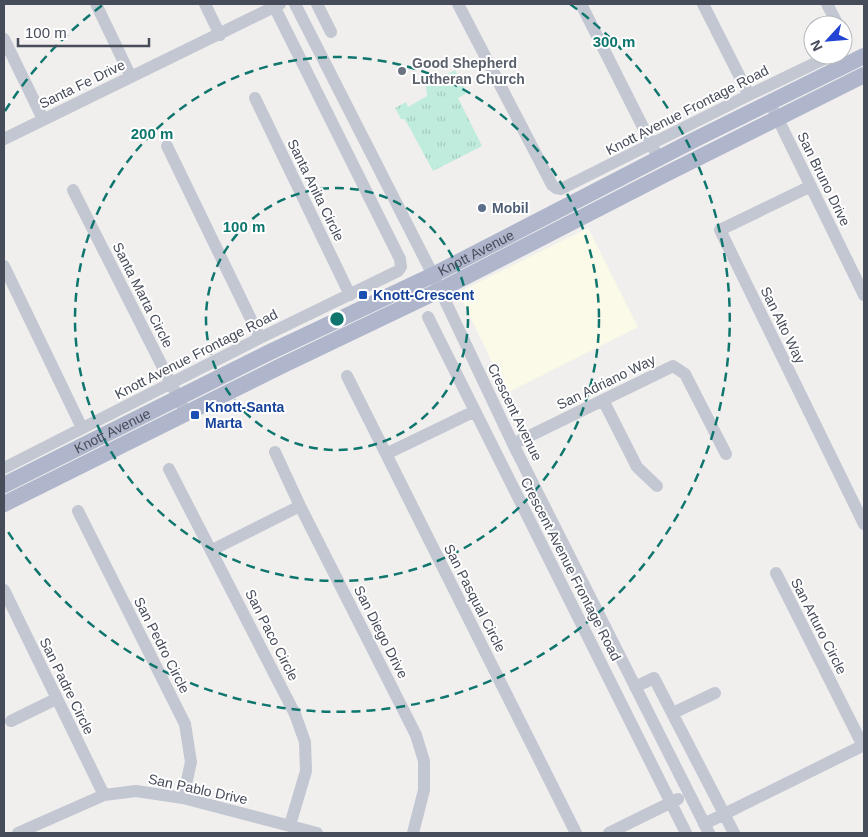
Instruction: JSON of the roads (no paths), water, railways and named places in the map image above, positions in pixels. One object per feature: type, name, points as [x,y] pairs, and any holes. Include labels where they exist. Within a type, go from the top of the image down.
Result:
[{"type":"main road","name":"Knott Avenue","points":[[4,504],[182,405],[268,354],[432,275],[568,205],[655,152],[770,103],[864,56]]},
{"type":"main road","name":"Knott Avenue","points":[[4,485],[440,290],[864,75]]},
{"type":"main road","points":[[568,205],[576,220]]},
{"type":"street","points":[[96,4],[131,76]]},
{"type":"street","points":[[205,4],[220,34]]},
{"type":"street","name":"Crescent Avenue","points":[[295,4],[440,290],[513,444],[706,828]]},
{"type":"street","points":[[317,4],[331,32]]},
{"type":"street","name":"Knott Avenue Frontage Road","points":[[458,4],[552,185],[561,189],[655,152],[748,94],[810,65]]},
{"type":"street","points":[[581,4],[666,174]]},
{"type":"street","points":[[703,4],[748,94]]},
{"type":"street","name":"Santa Fe Drive","points":[[4,139],[276,5]]},
{"type":"street","name":"Knott Avenue Frontage Road","points":[[4,468],[260,338],[398,271],[401,267],[400,259],[276,5]]},
{"type":"street","points":[[4,39],[43,119]]},
{"type":"street","name":"Santa Anita Circle","points":[[255,98],[350,295]]},
{"type":"street","name":"San Bruno Drive","points":[[770,103],[864,295]]},
{"type":"street","points":[[167,146],[260,338]]},
{"type":"street","name":"San Alto Way","points":[[811,186],[720,230],[864,524]]},
{"type":"street","name":"Santa Marta Circle","points":[[73,190],[182,405]]},
{"type":"street","points":[[4,266],[82,428]]},
{"type":"street","name":"Crescent Avenue Frontage Road","points":[[428,318],[686,833]]},
{"type":"street","name":"San Adriano Way","points":[[513,444],[674,366],[685,374],[726,454]]},
{"type":"street","name":"San Pasqual Circle","points":[[347,376],[576,833]]},
{"type":"street","points":[[603,400],[637,467],[657,486]]},
{"type":"street","points":[[386,454],[475,411]]},
{"type":"street","name":"San Diego Drive","points":[[275,452],[300,506],[416,735],[424,761],[424,790],[413,833]]},
{"type":"street","name":"San Paco Circle","points":[[169,468],[295,714],[305,742],[306,771],[290,825]]},
{"type":"street","points":[[212,550],[300,506]]},
{"type":"street","name":"San Pedro Circle","points":[[78,511],[185,724],[191,762],[182,798]]},
{"type":"street","name":"San Arturo Circle","points":[[776,573],[864,746]]},
{"type":"street","name":"San Padre Circle","points":[[5,596],[104,795]]},
{"type":"street","points":[[635,687],[654,678],[734,833]]},
{"type":"street","points":[[673,713],[715,693]]},
{"type":"street","points":[[11,721],[56,699]]},
{"type":"street","points":[[706,828],[724,813],[864,746]]},
{"type":"street","name":"San Pablo Drive","points":[[18,833],[104,795],[136,791],[182,798],[317,833]]},
{"type":"street","points":[[609,833],[688,794]]},
{"type":"place","name":"Good Shepherd Lutheran Church","points":[[402,71]]},
{"type":"place","name":"Mobil","points":[[482,208]]},
{"type":"place","name":"Knott-Crescent","points":[[363,295]]},
{"type":"place","name":"Knott-Santa Marta","points":[[195,415]]}]
